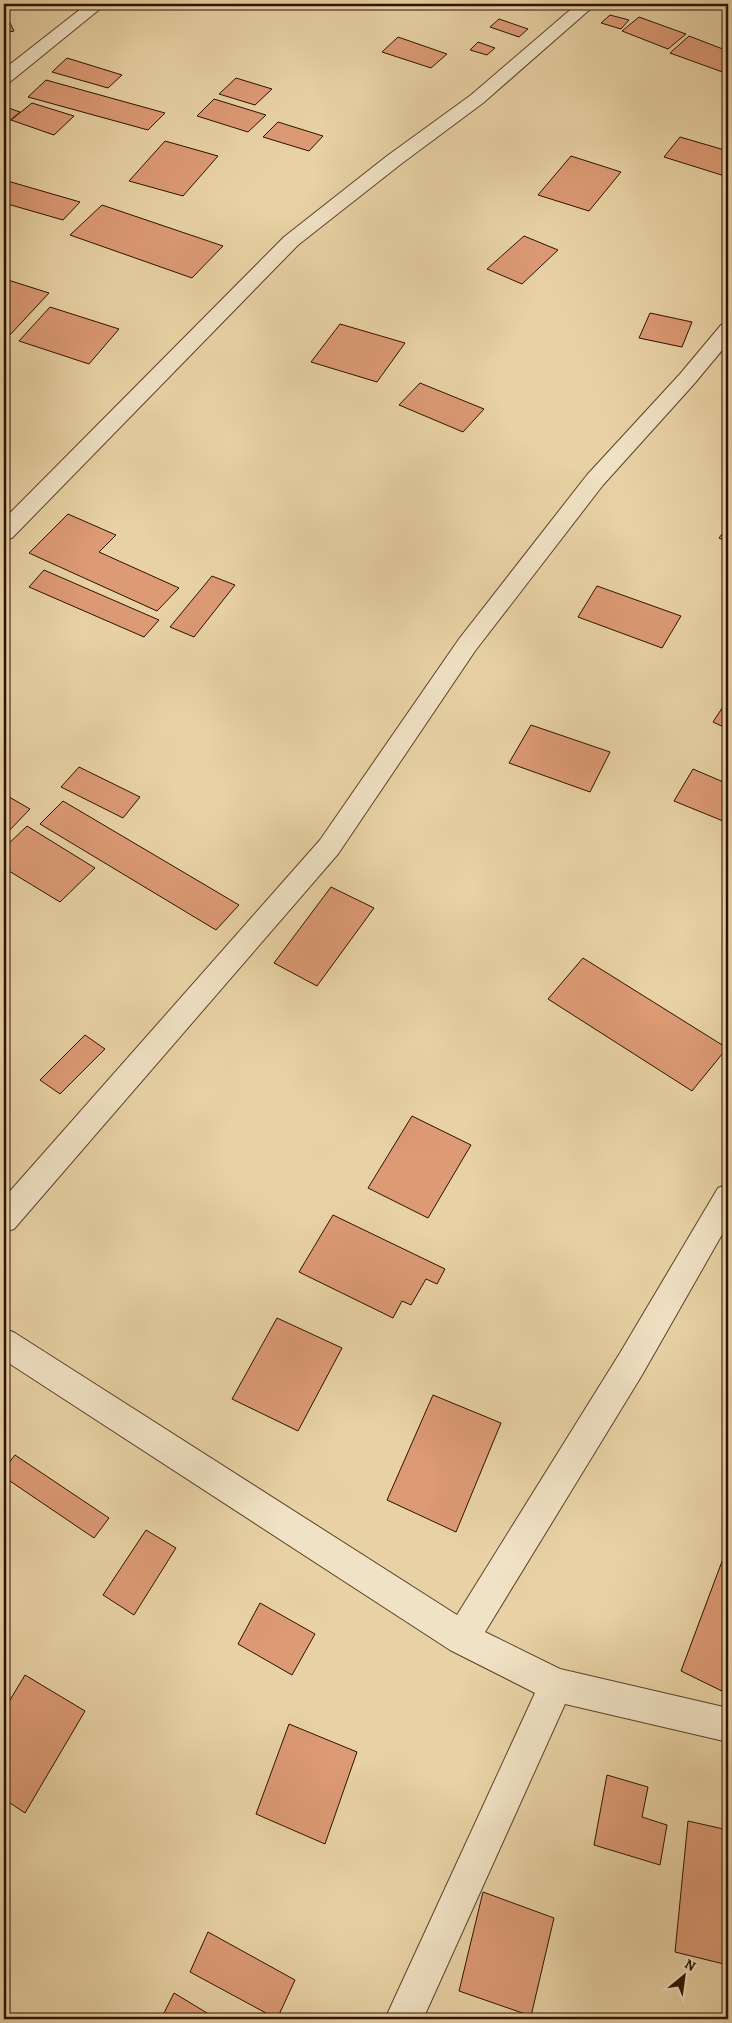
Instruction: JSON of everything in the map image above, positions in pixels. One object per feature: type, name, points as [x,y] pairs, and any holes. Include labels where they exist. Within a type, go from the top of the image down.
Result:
[{"type":"street","points":[[4,78],[97,4]]},
{"type":"street","points":[[4,532],[291,241],[394,160],[477,99],[588,4]]},
{"type":"street","points":[[4,1219],[329,847],[467,644],[595,480],[688,379],[728,330]]},
{"type":"street","points":[[462,1638],[631,1364],[728,1197]]},
{"type":"street","points":[[4,1343],[462,1638],[556,1685],[728,1725]]},
{"type":"street","points":[[404,2019],[556,1685]]},
{"type":"building","points":[[4,11],[14,31],[4,33]]},
{"type":"building","points":[[610,15],[629,20],[621,29],[601,23]]},
{"type":"building","points":[[639,17],[686,34],[668,49],[622,31]]},
{"type":"building","points":[[499,19],[528,29],[519,37],[490,27]]},
{"type":"building","points":[[689,36],[728,51],[728,74],[670,53]]},
{"type":"building","points":[[398,37],[447,54],[431,68],[382,52]]},
{"type":"building","points":[[478,42],[495,48],[487,55],[470,50]]},
{"type":"building","points":[[67,58],[122,75],[108,88],[52,72]]},
{"type":"building","points":[[236,78],[272,89],[255,105],[219,94]]},
{"type":"building","points":[[46,80],[165,113],[148,130],[28,97]]},
{"type":"building","points":[[214,99],[266,115],[248,132],[197,116]]},
{"type":"building","points":[[32,103],[74,116],[54,135],[11,120]]},
{"type":"building","points":[[6,107],[20,112],[7,123],[4,122],[4,109]]},
{"type":"building","points":[[278,122],[323,136],[309,151],[263,137]]},
{"type":"building","points":[[680,137],[728,151],[728,177],[664,157]]},
{"type":"building","points":[[165,141],[218,156],[183,196],[129,181]]},
{"type":"building","points":[[571,156],[621,172],[589,211],[538,195]]},
{"type":"building","points":[[4,180],[80,202],[63,220],[4,203]]},
{"type":"building","points":[[102,205],[223,246],[192,278],[70,235]]},
{"type":"building","points":[[524,236],[558,250],[522,284],[487,269]]},
{"type":"building","points":[[8,280],[49,293],[8,337],[4,335],[4,285]]},
{"type":"building","points":[[50,307],[119,329],[89,364],[19,341]]},
{"type":"building","points":[[650,313],[692,322],[682,347],[639,338]]},
{"type":"building","points":[[340,324],[405,343],[377,382],[311,362]]},
{"type":"building","points":[[420,383],[484,409],[463,432],[399,405]]},
{"type":"building","points":[[68,514],[116,535],[99,552],[179,588],[157,611],[29,553]]},
{"type":"building","points":[[728,526],[728,542],[719,538]]},
{"type":"building","points":[[44,570],[159,620],[144,637],[29,587]]},
{"type":"building","points":[[212,576],[235,585],[194,637],[170,627]]},
{"type":"building","points":[[597,586],[681,616],[662,648],[578,617]]},
{"type":"building","points":[[728,699],[728,729],[713,722]]},
{"type":"building","points":[[531,725],[610,752],[590,792],[509,763]]},
{"type":"building","points":[[79,767],[140,797],[123,818],[61,787]]},
{"type":"building","points":[[693,769],[728,784],[728,823],[674,801]]},
{"type":"building","points":[[4,794],[30,809],[4,836]]},
{"type":"building","points":[[63,801],[239,905],[216,930],[40,824]]},
{"type":"building","points":[[27,826],[95,868],[60,902],[4,868],[4,848]]},
{"type":"building","points":[[331,887],[374,908],[317,986],[274,963]]},
{"type":"building","points":[[583,958],[727,1048],[692,1091],[548,999]]},
{"type":"building","points":[[85,1035],[105,1049],[60,1094],[40,1080]]},
{"type":"building","points":[[412,1116],[471,1145],[428,1218],[368,1188]]},
{"type":"building","points":[[333,1215],[445,1269],[437,1284],[426,1279],[411,1305],[402,1301],[393,1318],[299,1272]]},
{"type":"building","points":[[277,1318],[342,1348],[298,1431],[232,1399]]},
{"type":"building","points":[[433,1395],[501,1423],[456,1532],[387,1500]]},
{"type":"building","points":[[15,1455],[109,1518],[94,1538],[4,1477],[4,1469]]},
{"type":"building","points":[[146,1530],[176,1548],[134,1615],[103,1595]]},
{"type":"building","points":[[724,1556],[728,1558],[728,1694],[681,1671]]},
{"type":"building","points":[[260,1603],[315,1634],[292,1675],[238,1644]]},
{"type":"building","points":[[25,1675],[85,1711],[25,1813],[4,1799],[4,1710]]},
{"type":"building","points":[[289,1724],[357,1752],[325,1844],[256,1814]]},
{"type":"building","points":[[607,1775],[648,1787],[642,1817],[667,1825],[660,1865],[594,1845]]},
{"type":"building","points":[[688,1821],[728,1830],[728,1965],[675,1952]]},
{"type":"building","points":[[483,1892],[554,1918],[531,2016],[459,1991]]},
{"type":"building","points":[[208,1932],[295,1980],[277,2019],[190,1972]]},
{"type":"building","points":[[174,1993],[217,2019],[161,2019]]}]
